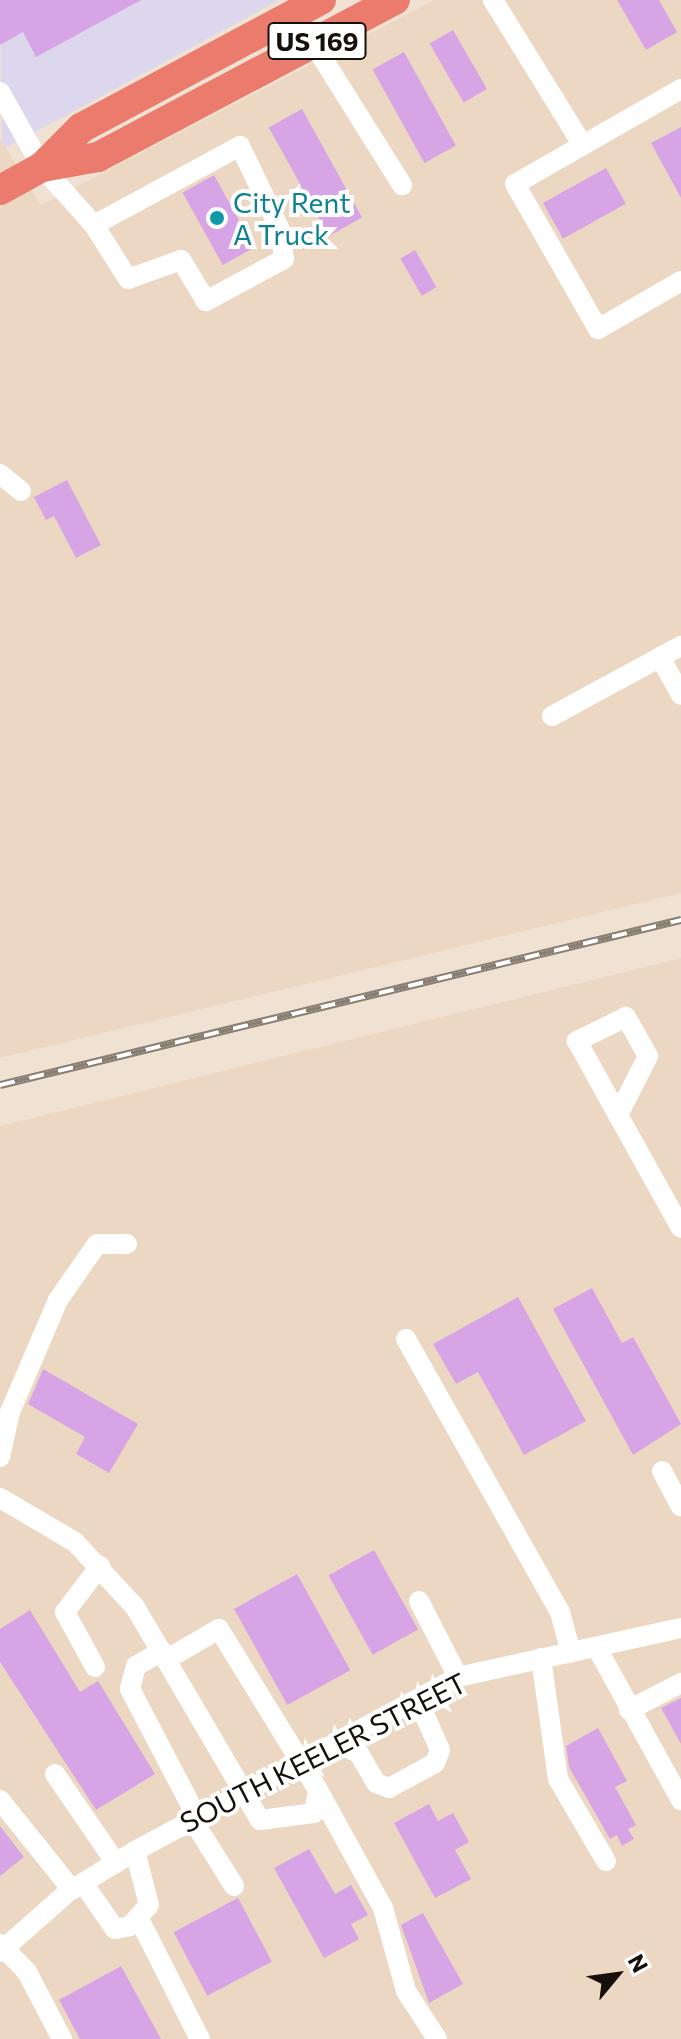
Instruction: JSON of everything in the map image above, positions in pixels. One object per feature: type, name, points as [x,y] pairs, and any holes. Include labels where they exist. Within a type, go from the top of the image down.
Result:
[{"type":"highway","name":"US 169","points":[[0,190],[42,167],[81,128],[321,0]]},
{"type":"highway","name":"US 169","points":[[42,167],[98,157],[395,0]]},
{"type":"street","points":[[493,0],[582,144]]},
{"type":"street","points":[[313,43],[402,185]]},
{"type":"street","points":[[681,89],[515,184],[598,329],[681,281]]},
{"type":"street","points":[[0,92],[42,167],[94,225],[128,279],[181,260],[206,301],[284,259],[281,232],[240,146],[94,225]]},
{"type":"street","points":[[0,474],[21,491]]},
{"type":"street","points":[[552,716],[681,646]]},
{"type":"street","points":[[660,657],[681,695]]},
{"type":"street","points":[[618,1115],[681,1228]]},
{"type":"street","points":[[0,1457],[10,1412],[58,1300],[97,1244],[127,1244]]},
{"type":"street","points":[[406,1339],[560,1612],[571,1653]]},
{"type":"street","points":[[662,1471],[681,1506]]},
{"type":"street","points":[[0,1498],[75,1542],[100,1566],[165,1655],[260,1820],[284,1821],[314,1813],[318,1790]]},
{"type":"street","points":[[95,1667],[65,1612],[100,1566]]},
{"type":"street","points":[[419,1601],[458,1677]]},
{"type":"street","name":"SOUTH KEELER STREET","points":[[1,1948],[78,1887],[135,1851],[458,1677],[681,1628]]},
{"type":"street","points":[[234,1886],[195,1818],[130,1689],[136,1666],[219,1629],[318,1790],[383,1908],[406,1991],[437,2039]]},
{"type":"street","points":[[597,1648],[681,1800]]},
{"type":"street","points":[[541,1658],[558,1779],[606,1861]]},
{"type":"street","points":[[629,1710],[681,1683]]},
{"type":"street","points":[[349,1736],[376,1783],[389,1788],[435,1763],[440,1750],[418,1700]]},
{"type":"street","points":[[55,1774],[116,1863]]},
{"type":"street","points":[[0,1800],[115,1929],[139,1919],[149,1905],[135,1851]]},
{"type":"street","points":[[139,1919],[200,2039]]},
{"type":"street","points":[[1,1948],[27,1972],[62,2039]]},
{"type":"shaded area","points":[[0,0],[279,0],[2,150]]},
{"type":"shaded area","points":[[434,0],[681,0],[681,893],[0,1058],[0,138],[41,205]]},
{"type":"shaded area","points":[[681,958],[681,2039],[0,2039],[0,1126]]},
{"type":"building","points":[[0,0],[141,0],[36,57],[23,32],[0,45]]},
{"type":"building","points":[[617,0],[659,0],[677,32],[646,50]]},
{"type":"building","points":[[453,30],[487,89],[464,102],[430,44]]},
{"type":"building","points":[[404,52],[456,146],[424,163],[373,69]]},
{"type":"building","points":[[302,109],[362,217],[329,236],[269,127]]},
{"type":"building","points":[[681,127],[681,198],[651,143]]},
{"type":"building","points":[[606,168],[626,204],[563,239],[543,203]]},
{"type":"building","name":"City Rent A Truck","points":[[214,175],[254,248],[223,265],[183,192]]},
{"type":"building","points":[[415,250],[436,287],[422,296],[400,258]]},
{"type":"building","points":[[67,480],[101,545],[76,558],[54,516],[46,520],[34,497]]},
{"type":"building","points":[[592,1288],[622,1343],[633,1337],[681,1424],[633,1455],[553,1309]]},
{"type":"building","points":[[518,1297],[586,1421],[524,1455],[478,1372],[456,1384],[433,1344]]},
{"type":"building","points":[[43,1369],[138,1424],[109,1473],[76,1454],[85,1437],[28,1404]]},
{"type":"building","points":[[374,1550],[418,1630],[373,1655],[329,1575]]},
{"type":"building","points":[[297,1574],[350,1670],[287,1705],[234,1609]]},
{"type":"building","points":[[30,1610],[80,1692],[98,1681],[155,1774],[96,1810],[0,1662],[0,1629]]},
{"type":"building","points":[[681,1698],[681,1744],[661,1708]]},
{"type":"building","points":[[598,1728],[627,1781],[615,1787],[636,1825],[628,1829],[634,1839],[622,1846],[617,1835],[610,1839],[569,1767],[566,1746]]},
{"type":"building","points":[[429,1804],[438,1821],[453,1813],[469,1842],[455,1850],[471,1879],[435,1898],[394,1823]]},
{"type":"building","points":[[0,1826],[24,1857],[0,1876]]},
{"type":"building","points":[[309,1849],[335,1894],[351,1885],[368,1915],[351,1924],[359,1939],[324,1958],[274,1868]]},
{"type":"building","points":[[238,1898],[272,1962],[207,1996],[174,1932]]},
{"type":"building","points":[[423,1913],[463,1984],[429,2003],[401,1925]]},
{"type":"building","points":[[121,1966],[161,2039],[80,2039],[59,2000]]},
{"type":"railway","points":[[0,1085],[681,920]]},
{"type":"place","name":"City Rent A Truck","points":[[217,218]]}]
